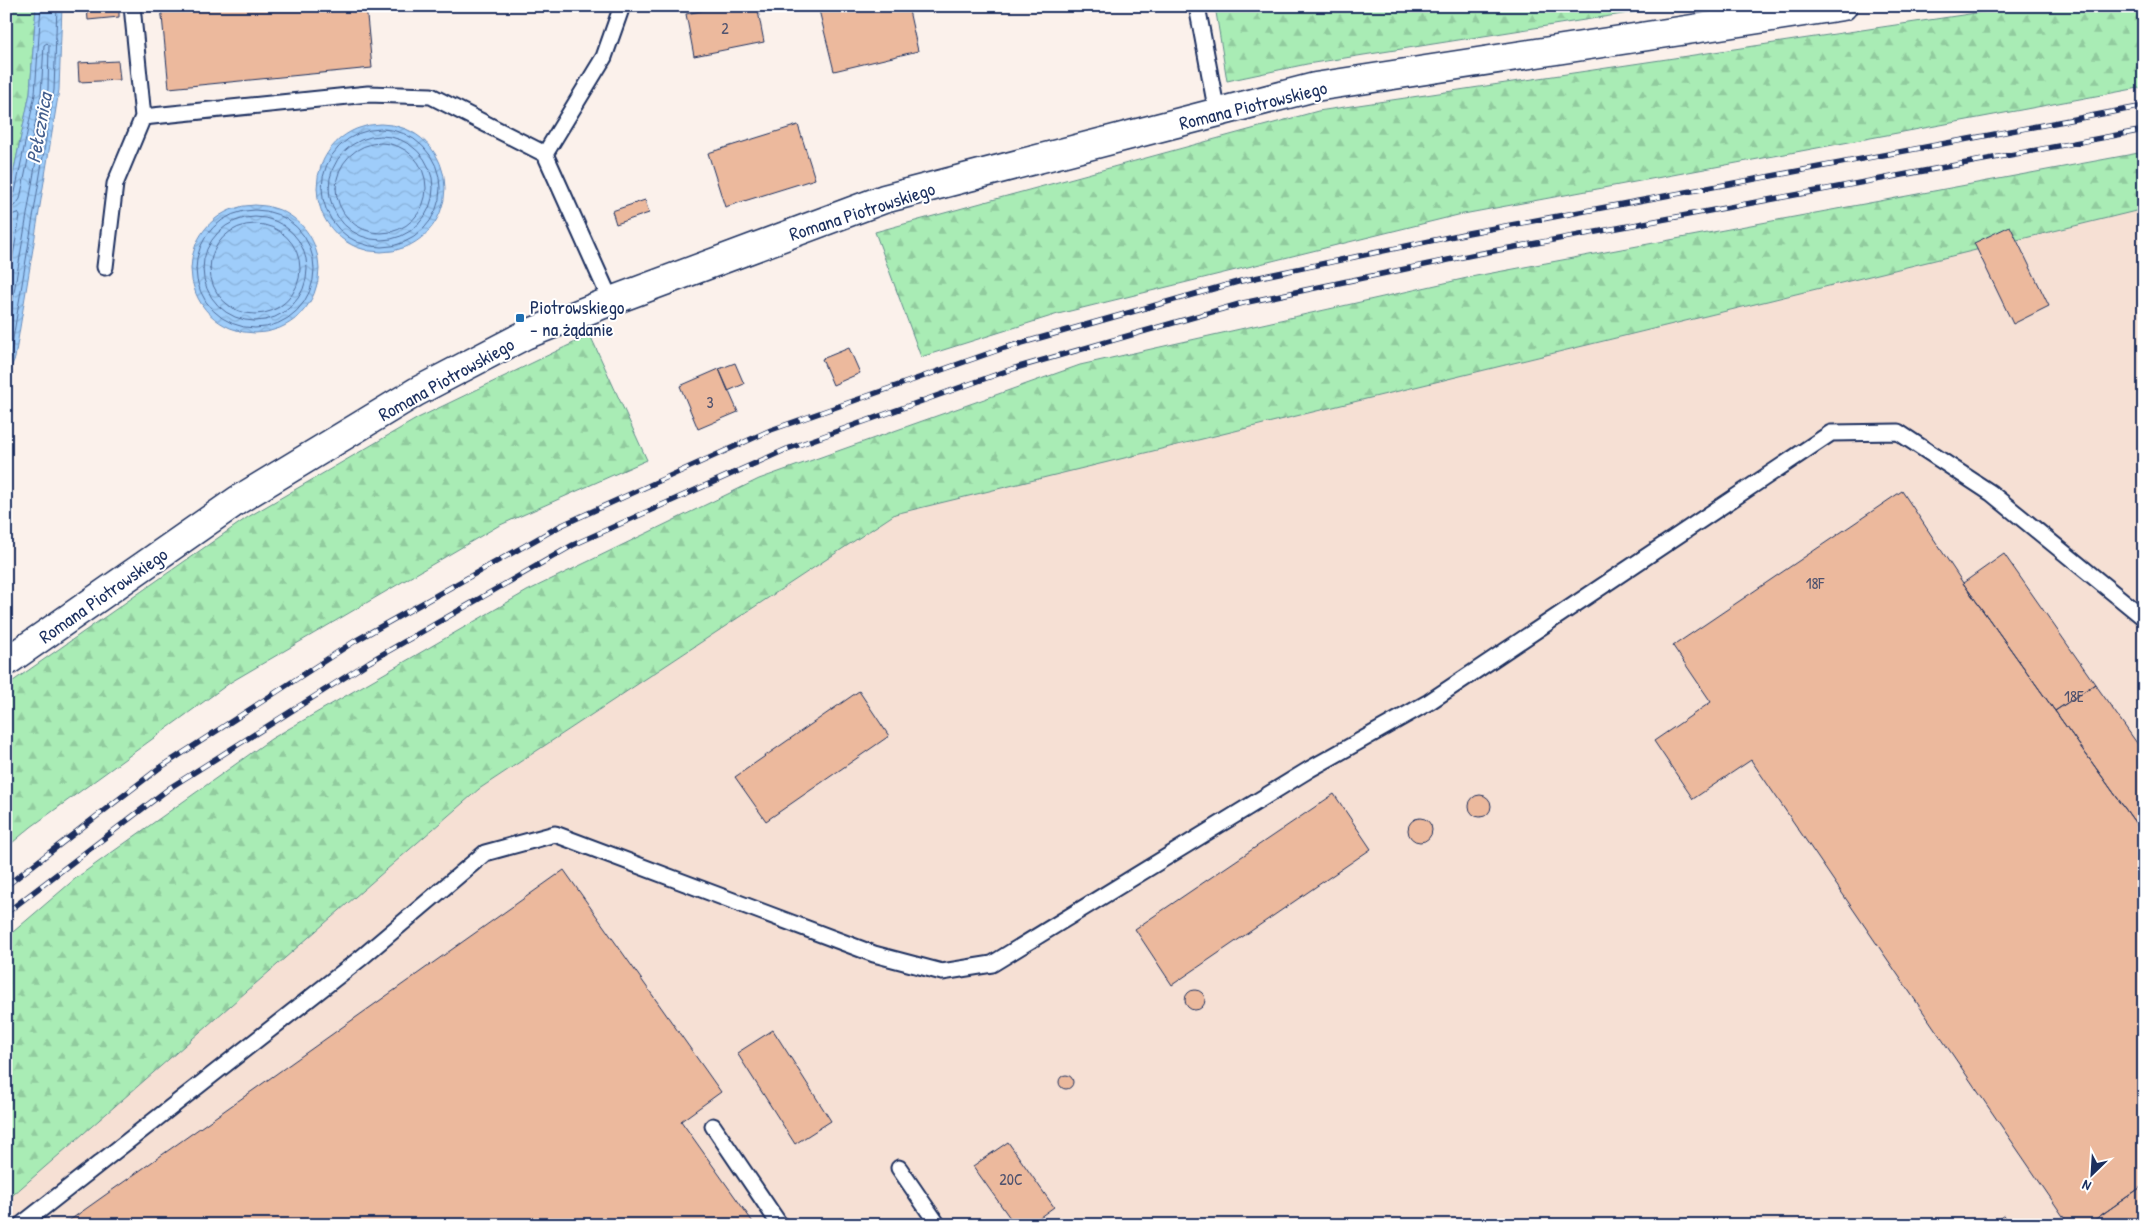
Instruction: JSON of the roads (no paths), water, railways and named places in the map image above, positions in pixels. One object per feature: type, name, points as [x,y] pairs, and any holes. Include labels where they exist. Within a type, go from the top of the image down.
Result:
[{"type":"street","name":"Romana Piotrowskiego","points":[[6,662],[238,500],[416,392],[525,335],[884,199],[1315,87],[1843,6]]},
{"type":"lane","points":[[106,267],[115,184],[142,117],[132,6]]},
{"type":"lane","points":[[545,154],[604,57],[622,6]]},
{"type":"lane","points":[[1197,6],[1217,113]]},
{"type":"lane","points":[[142,117],[368,94],[431,96],[545,154],[611,301]]},
{"type":"lane","points":[[21,1225],[361,958],[485,853],[555,834],[874,954],[942,972],[992,964],[1310,769],[1429,702],[1831,433],[1898,432],[1991,493],[2144,618]]},
{"type":"lane","points":[[713,1126],[780,1225]]},
{"type":"lane","points":[[899,1168],[938,1225]]},
{"type":"water","name":"Pełcznica","points":[[36,6],[62,6],[59,90],[15,358],[6,379],[6,208],[30,93]]},
{"type":"water","points":[[381,124],[405,129],[426,143],[440,164],[445,188],[440,212],[426,233],[405,247],[381,252],[357,247],[336,233],[322,212],[317,188],[322,164],[336,143],[357,129]]},
{"type":"water","points":[[255,205],[279,210],[300,224],[314,245],[319,269],[314,293],[300,314],[279,328],[255,333],[231,328],[210,314],[196,293],[191,269],[196,245],[210,224],[231,210]]},
{"type":"railway","points":[[6,886],[158,769],[355,641],[560,526],[771,430],[1004,348],[1241,281],[1468,233],[2144,106]]},
{"type":"railway","points":[[6,913],[171,787],[369,662],[573,545],[787,449],[1012,369],[1243,303],[1472,255],[2144,130]]},
{"type":"place","name":"Piotrowskiego - na żądanie","points":[[520,318]]}]
